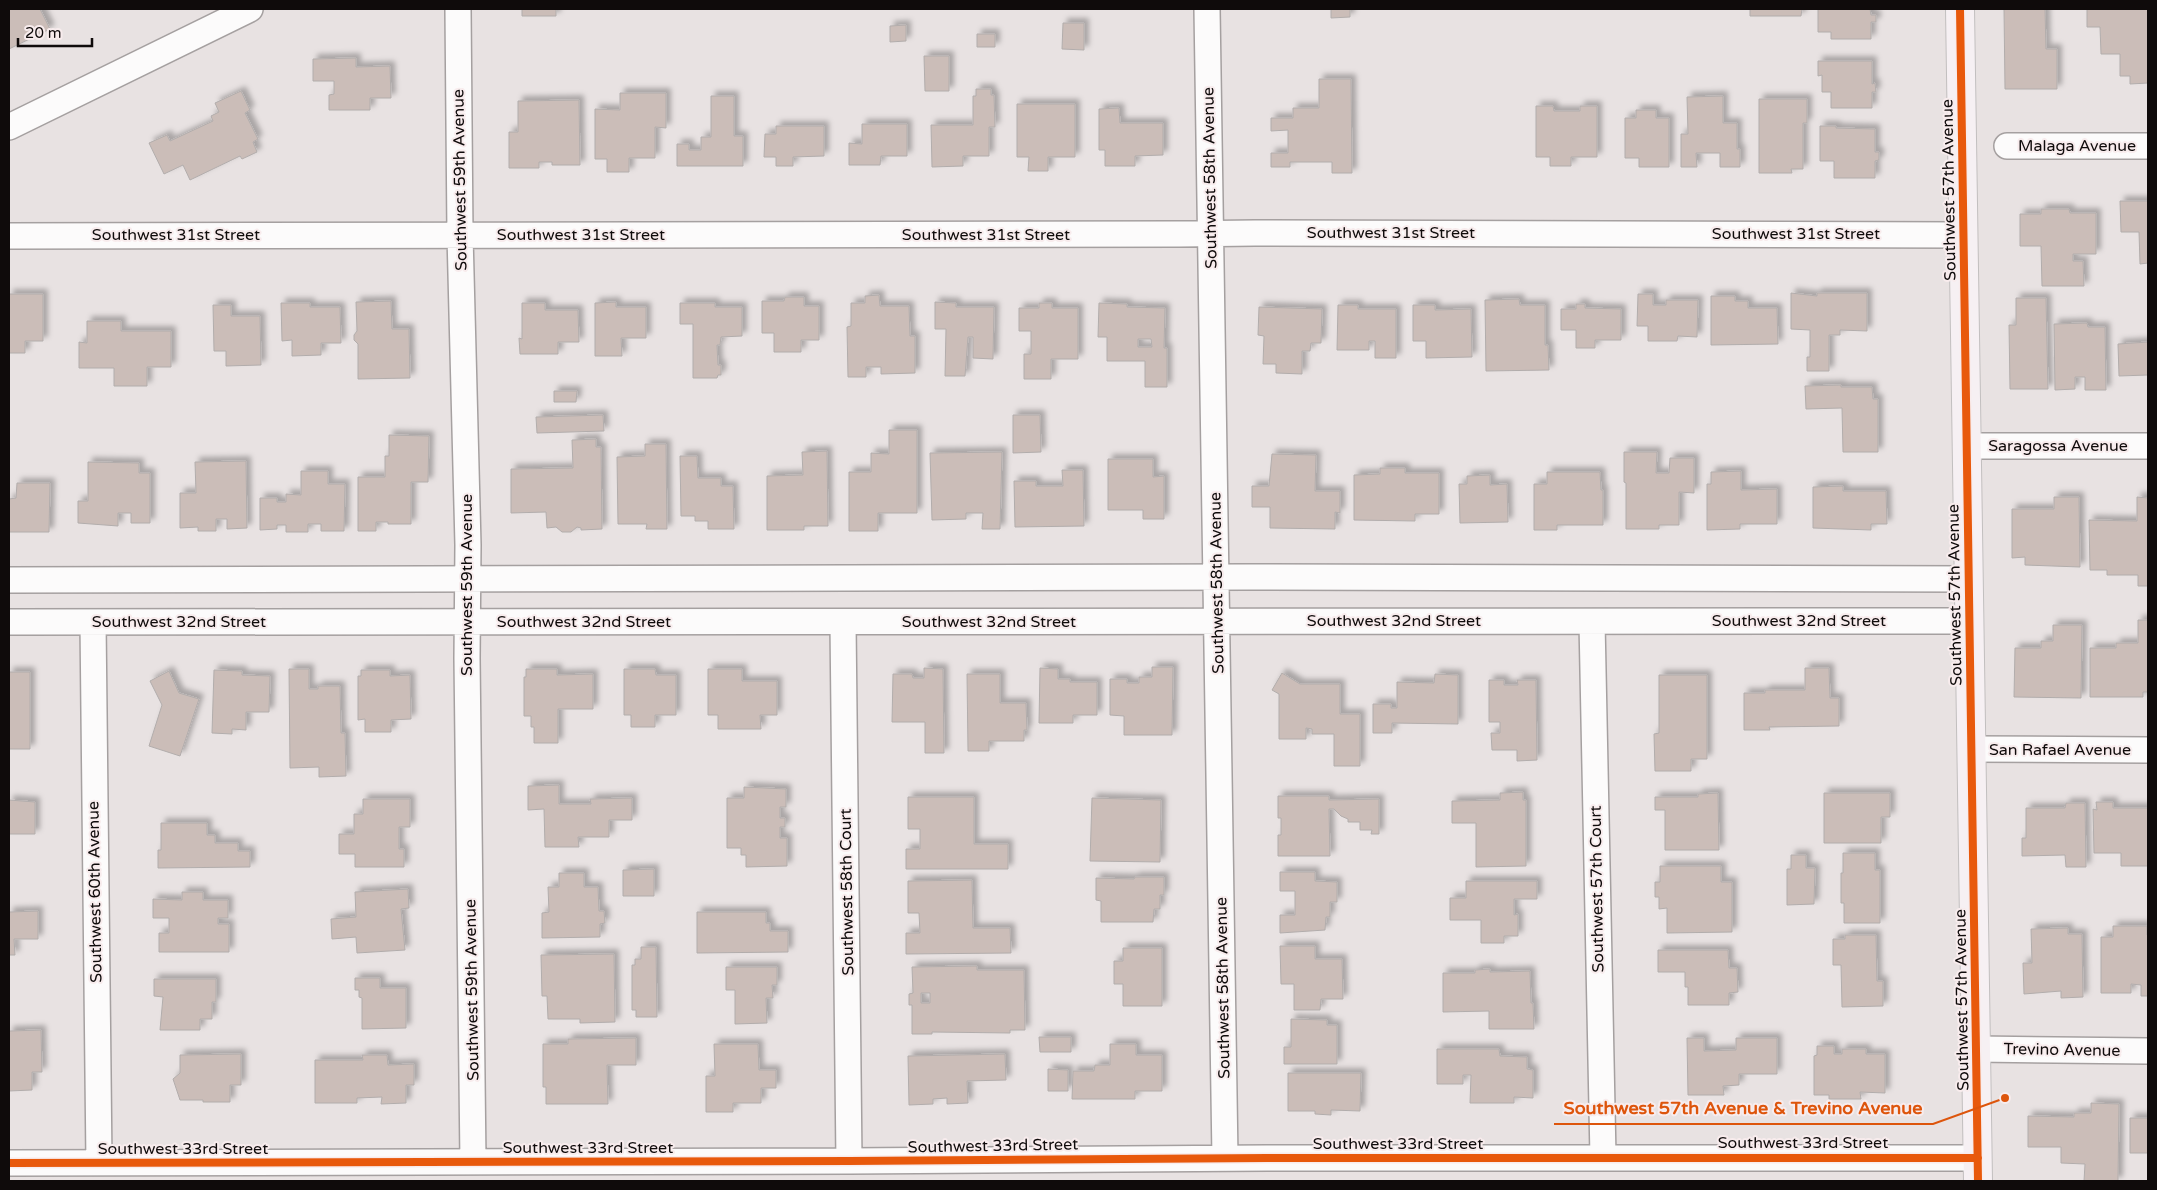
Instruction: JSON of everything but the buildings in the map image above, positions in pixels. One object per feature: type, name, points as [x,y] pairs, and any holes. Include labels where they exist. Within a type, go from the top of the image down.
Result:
[{"type":"main road","name":"Southwest 57th Avenue","points":[[1960,9],[1978,1170]]},
{"type":"street","points":[[9,127],[250,9]]},
{"type":"street","name":"Southwest 59th Avenue","points":[[458,9],[460,235],[468,579],[473,1162]]},
{"type":"street","name":"Southwest 58th Avenue","points":[[1207,9],[1225,1158]]},
{"type":"street","name":"Malaga Avenue","points":[[2007,146],[2148,146]]},
{"type":"street","name":"Southwest 31st Street","points":[[9,236],[1964,235]]},
{"type":"street","name":"Saragossa Avenue","points":[[1967,446],[2148,446]]},
{"type":"street","points":[[9,580],[1969,579]]},
{"type":"street","name":"Southwest 32nd Street","points":[[9,622],[1970,621]]},
{"type":"street","name":"Southwest 60th Avenue","points":[[93,622],[99,1163]]},
{"type":"street","name":"Southwest 57th Court","points":[[1592,622],[1603,1157]]},
{"type":"street","name":"Southwest 58th Court","points":[[843,623],[849,1161]]},
{"type":"street","name":"San Rafael Avenue","points":[[1972,749],[2148,750]]},
{"type":"street","name":"Trevino Avenue","points":[[1976,1050],[2148,1051]]},
{"type":"street","name":"Southwest 33rd Street","points":[[9,1163],[1603,1157],[1978,1170]]},
{"type":"cycle path","points":[[1960,9],[1978,1181]]},
{"type":"cycle path","points":[[9,1163],[1267,1158],[1978,1158]]},
{"type":"place","name":"Southwest 57th Avenue & Trevino Avenue","points":[[2005,1098]]}]
